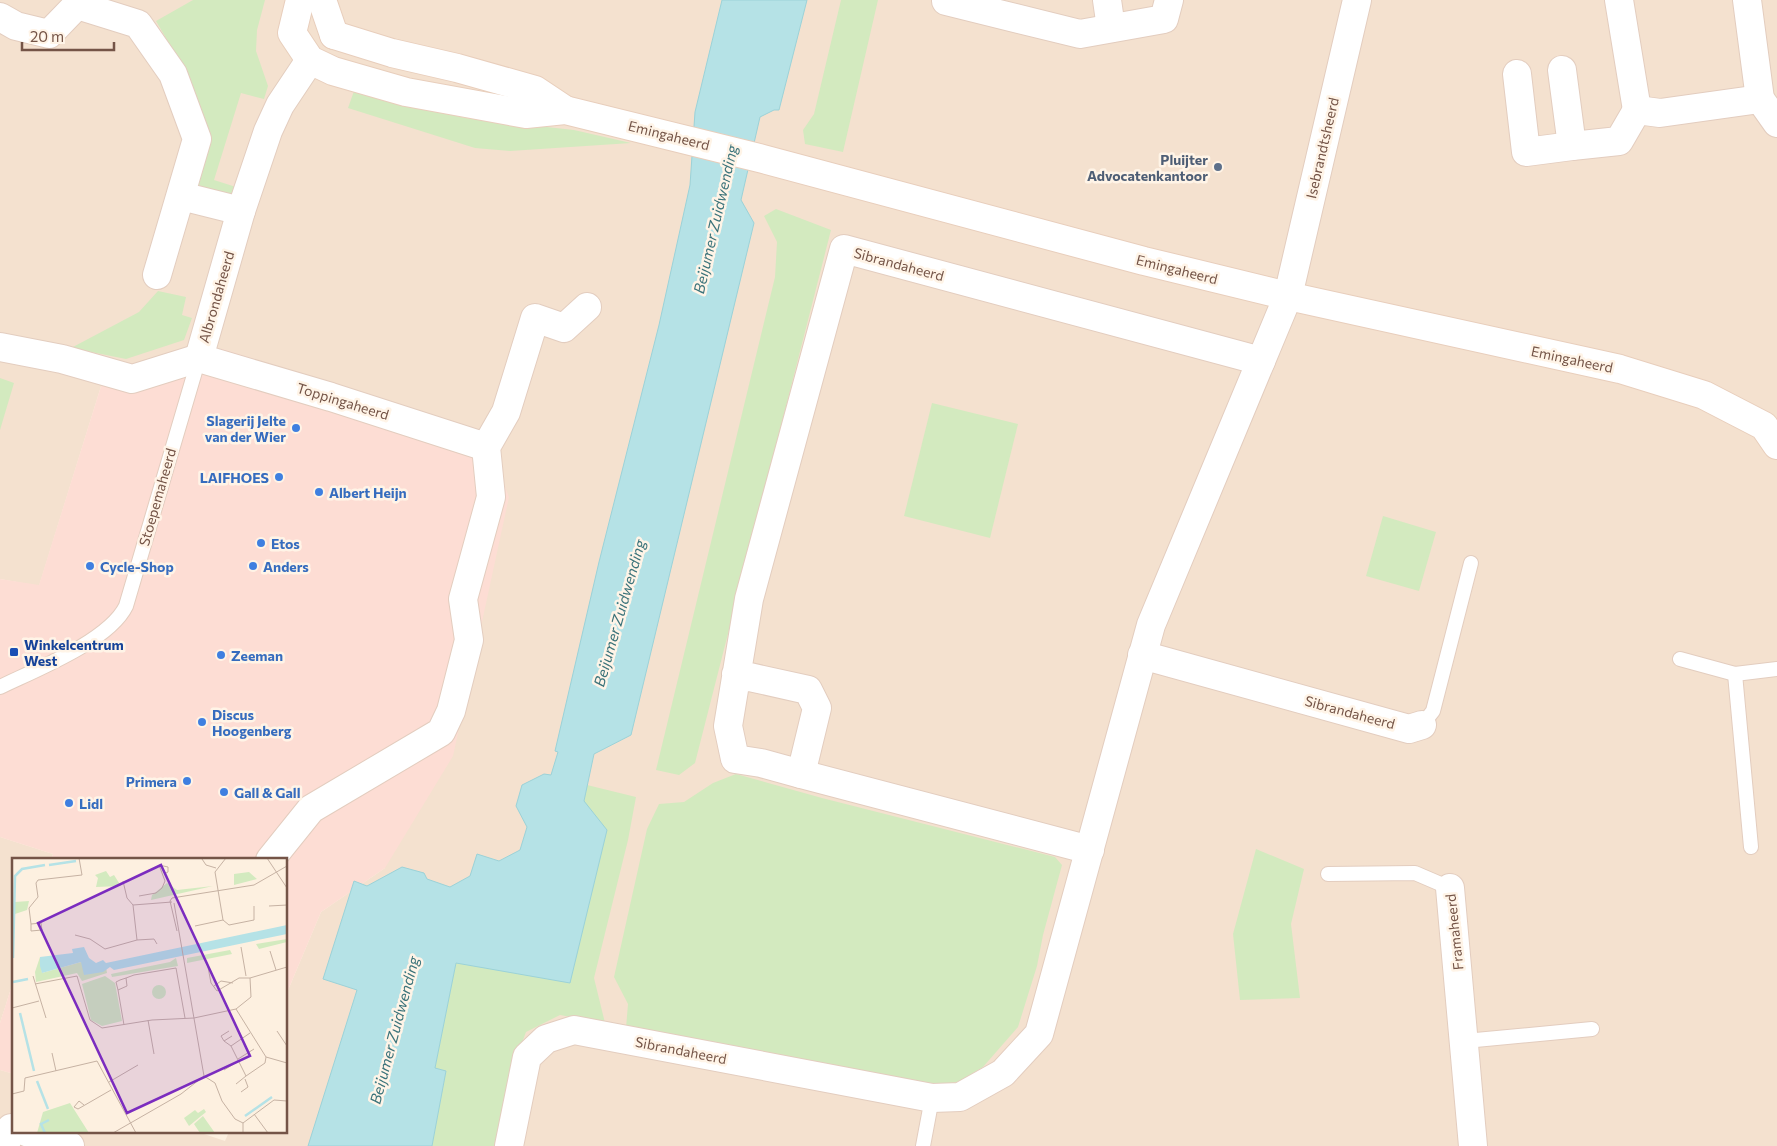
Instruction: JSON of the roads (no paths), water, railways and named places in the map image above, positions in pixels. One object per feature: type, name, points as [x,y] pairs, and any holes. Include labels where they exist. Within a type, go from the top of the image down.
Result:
[{"type":"street","points":[[300,0],[292,32],[310,60],[334,35],[322,0]]},
{"type":"street","points":[[1107,0],[1112,28]]},
{"type":"street","points":[[946,1],[1080,34],[1164,19],[1169,0]]},
{"type":"street","name":"Isebrandtsheerd","points":[[1288,296],[1357,0]]},
{"type":"street","points":[[1517,74],[1526,152],[1619,141],[1637,110],[1620,0]]},
{"type":"street","points":[[1747,0],[1760,100],[1777,124]]},
{"type":"street","points":[[0,17],[16,26],[48,34],[77,3],[138,24],[173,74],[197,139],[157,275]]},
{"type":"street","name":"Emingaheerd","points":[[334,35],[392,53],[457,68],[535,90],[565,110]]},
{"type":"street","name":"Emingaheerd","points":[[310,60],[333,71],[406,92],[526,114],[565,110],[763,159],[1144,261],[1288,296],[1620,369],[1704,395],[1773,429]]},
{"type":"street","name":"Albrondaheerd","points":[[0,347],[62,359],[132,379],[199,358],[241,211],[268,131],[280,105],[310,60]]},
{"type":"street","points":[[1562,70],[1572,146]]},
{"type":"street","points":[[1637,110],[1660,113],[1760,100]]},
{"type":"street","points":[[181,196],[241,211]]},
{"type":"street","name":"Sibrandaheerd","points":[[1090,850],[760,763],[735,759],[728,726],[749,599],[844,249],[1261,361]]},
{"type":"street","name":"Sibrandaheerd","points":[[509,1146],[526,1057],[546,1039],[574,1030],[932,1098],[960,1097],[1003,1073],[1040,1034],[1151,625],[1288,296]]},
{"type":"street","points":[[272,858],[311,808],[441,732],[451,711],[469,640],[463,599],[491,497],[486,447],[506,412],[535,318],[564,328],[587,307]]},
{"type":"street","name":"Toppingaheerd","points":[[199,358],[331,397],[486,447]]},
{"type":"street","name":"Sibrandaheerd","points":[[1142,655],[1409,728],[1422,725]]},
{"type":"street","points":[[736,674],[808,690],[817,708],[800,774]]},
{"type":"street","name":"Framaheerd","points":[[1450,888],[1473,1146]]},
{"type":"street","points":[[5,1146],[12,1128]]},
{"type":"street","points":[[32,1134],[70,1146]]},
{"type":"lane","name":"Stoepemaheerd","points":[[0,687],[92,641],[121,615],[126,606],[199,358]]},
{"type":"lane","name":"Sibrandaheerd","points":[[1422,725],[1432,710],[1471,563]]},
{"type":"lane","points":[[1680,659],[1736,674],[1777,670]]},
{"type":"lane","points":[[1736,674],[1751,847]]},
{"type":"lane","name":"Framaheerd","points":[[1328,874],[1415,873],[1450,888]]},
{"type":"lane","points":[[1465,1041],[1592,1029]]},
{"type":"lane","points":[[923,1146],[932,1098]]},
{"type":"water","name":"Beijumer Zuidwending","points":[[722,0],[807,0],[779,110],[774,110],[760,117],[741,200],[754,223],[631,735],[594,754],[584,801],[607,830],[570,983],[456,963],[435,1068],[446,1071],[432,1146],[308,1146],[357,990],[323,979],[354,881],[367,886],[402,867],[424,873],[427,879],[450,887],[470,876],[477,854],[499,861],[520,850],[527,827],[516,806],[522,785],[544,774],[551,775],[558,752],[555,751],[599,562],[659,325],[690,185],[695,112]]},
{"type":"place","name":"Pluijter Advocatenkantoor","points":[[1218,167]]},
{"type":"place","name":"Slagerij Jelte van der Wier","points":[[296,428]]},
{"type":"place","name":"LAIFHOES","points":[[279,477]]},
{"type":"place","name":"Albert Heijn","points":[[319,492]]},
{"type":"place","name":"Etos","points":[[261,543]]},
{"type":"place","name":"Cycle-Shop","points":[[90,566]]},
{"type":"place","name":"Anders","points":[[253,566]]},
{"type":"place","name":"Winkelcentrum West","points":[[14,652]]},
{"type":"place","name":"Zeeman","points":[[221,655]]},
{"type":"place","name":"Discus Hoogenberg","points":[[202,722]]},
{"type":"place","name":"Primera","points":[[187,781]]},
{"type":"place","name":"Gall & Gall","points":[[224,792]]},
{"type":"place","name":"Lidl","points":[[69,803]]}]
